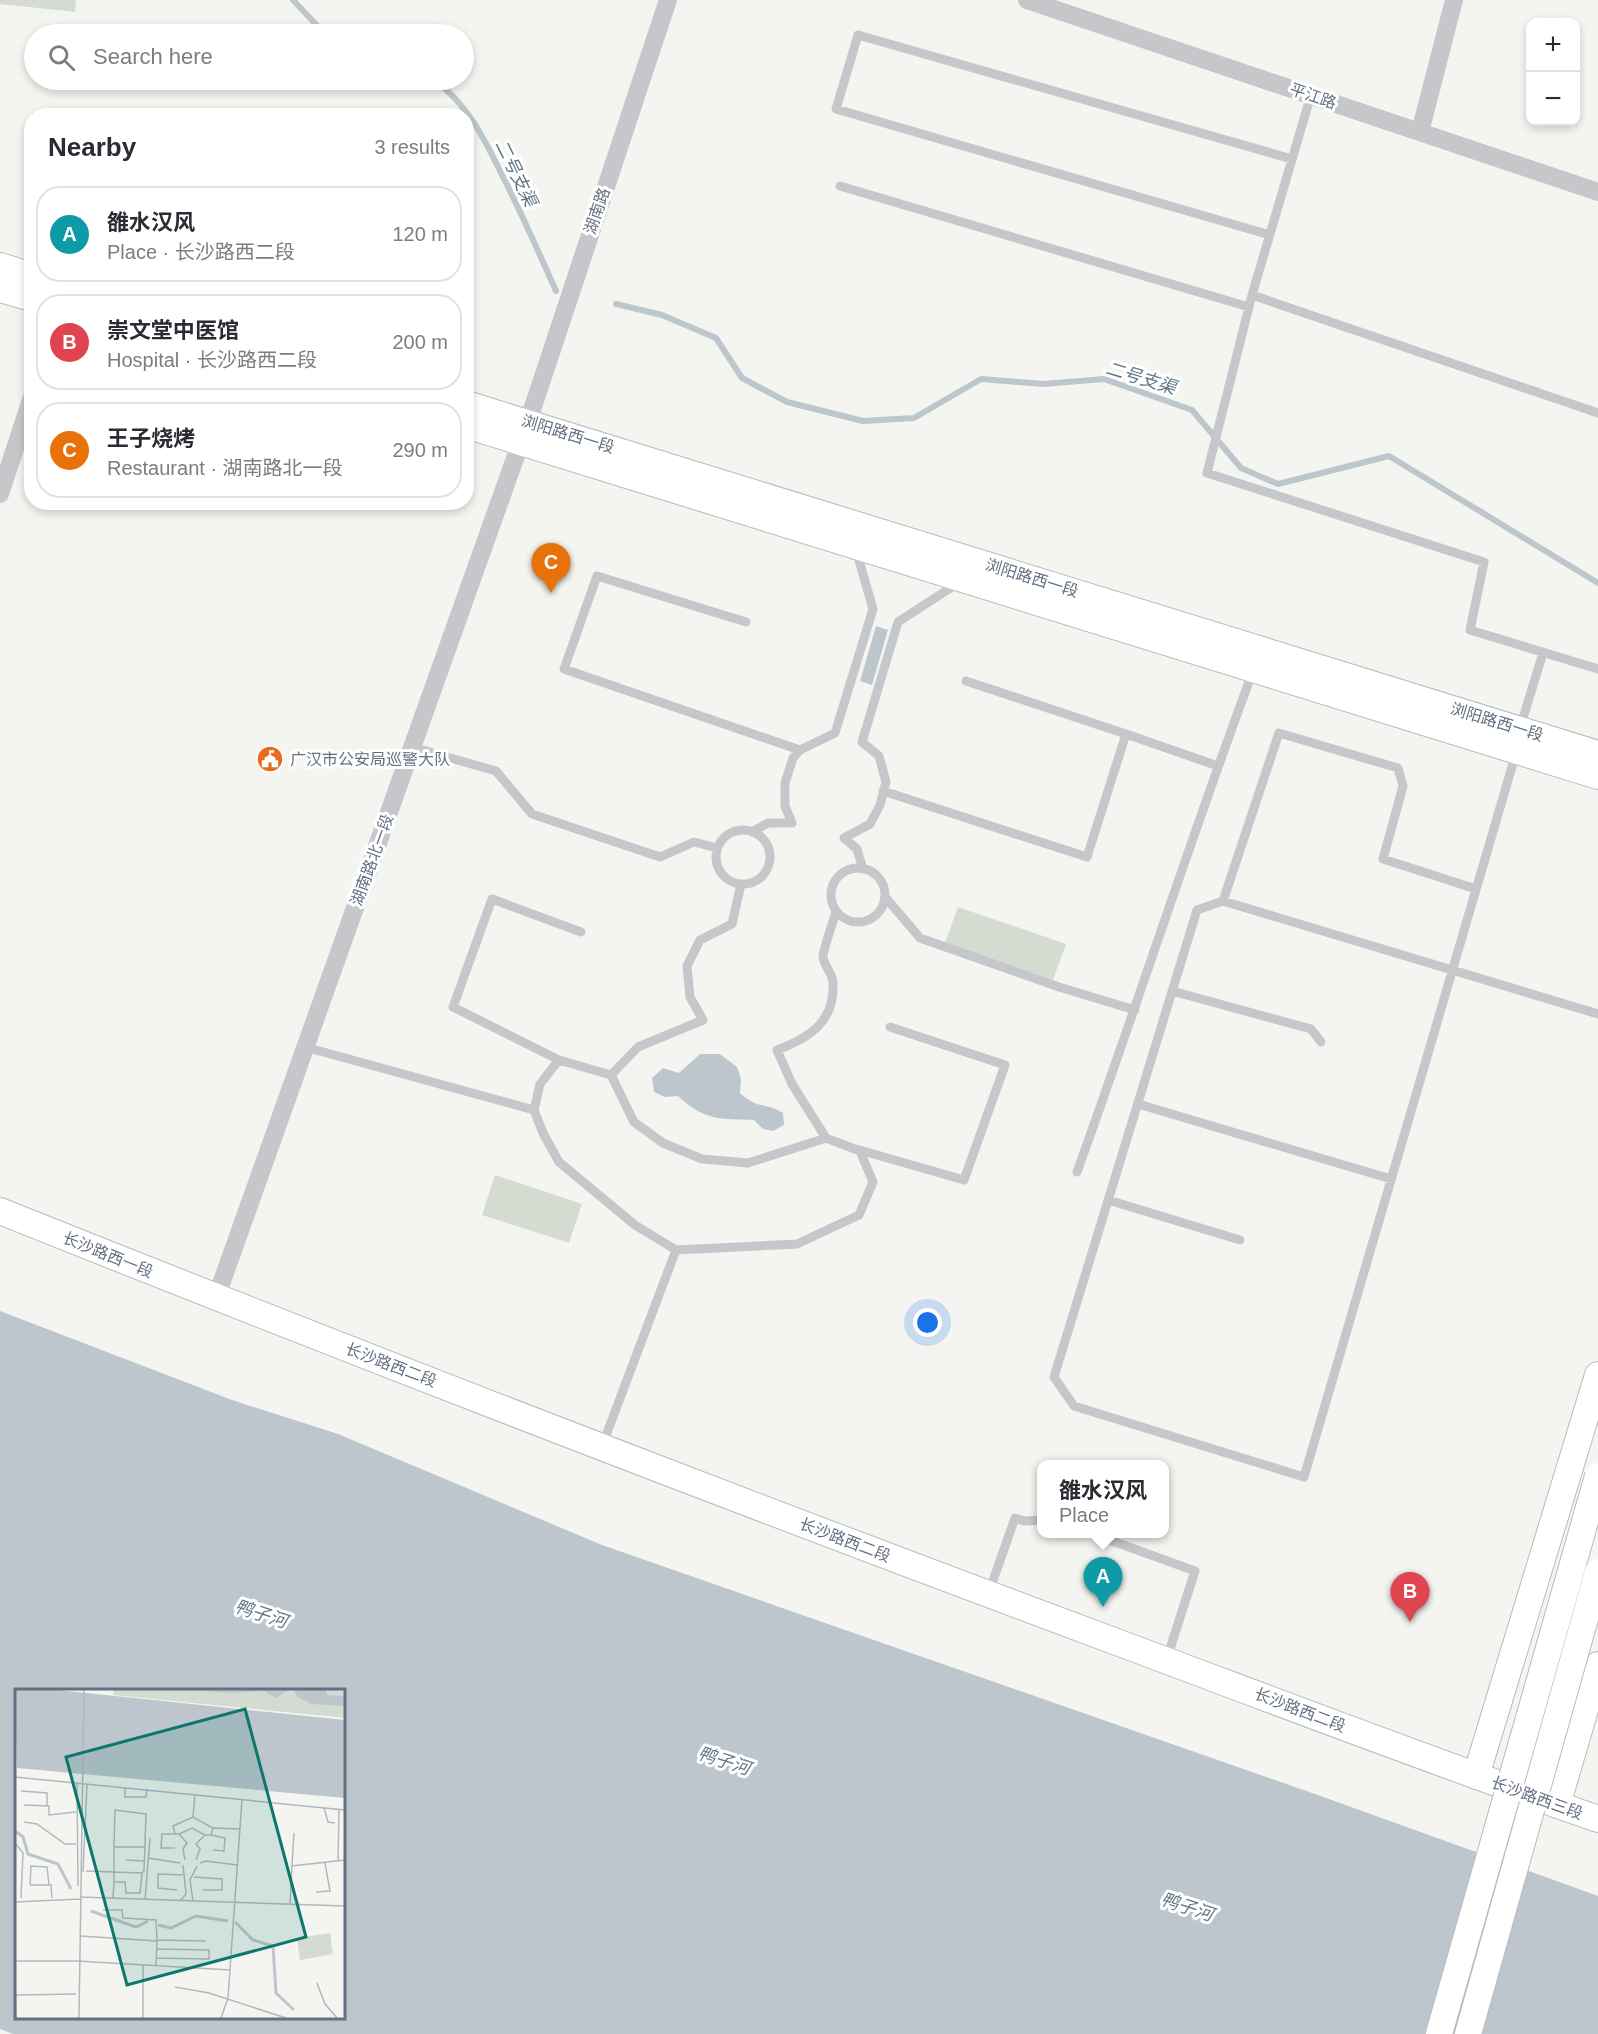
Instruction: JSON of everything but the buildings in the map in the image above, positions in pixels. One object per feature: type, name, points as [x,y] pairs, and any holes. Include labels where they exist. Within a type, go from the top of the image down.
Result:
[{"type":"street","name":"湖南路","points":[[524,431],[668,0]]},
{"type":"street","name":"平江路","points":[[1027,0],[1598,192]]},
{"type":"street","points":[[1420,132],[1454,0]]},
{"type":"street","points":[[0,266],[24,274]]},
{"type":"street","points":[[0,289],[24,296]]},
{"type":"street","name":"浏阳路西一段","points":[[474,408],[524,431],[1518,740],[1598,754]]},
{"type":"street","points":[[0,494],[24,421]]},
{"type":"street","points":[[474,426],[524,431],[855,545],[964,579],[1254,669],[1518,740],[1598,776]]},
{"type":"street","name":"湖南路北一段","points":[[216,1298],[524,431]]},
{"type":"street","name":"长沙路西一段","points":[[0,1211],[216,1298]]},
{"type":"street","name":"长沙路西二段","points":[[216,1298],[988,1593],[1476,1776]]},
{"type":"street","points":[[1476,1776],[1598,1375]]},
{"type":"street","points":[[1439,2034],[1598,1476]]},
{"type":"street","points":[[1468,2034],[1598,1572]]},
{"type":"street","points":[[1557,1805],[1598,1665]]},
{"type":"street","name":"长沙路西三段","points":[[1476,1776],[1598,1820]]},
{"type":"lane","points":[[1270,235],[836,109],[858,35],[1292,159]]},
{"type":"lane","points":[[1311,95],[1252,295],[1207,473],[1484,562],[1470,630],[1598,669]]},
{"type":"lane","points":[[840,186],[1249,307]]},
{"type":"lane","points":[[1252,295],[1598,413]]},
{"type":"lane","points":[[752,832],[768,823],[792,823],[785,806],[785,783],[793,758],[800,750],[835,733],[873,609],[855,545]]},
{"type":"lane","points":[[746,622],[597,576],[564,669],[800,750]]},
{"type":"lane","points":[[862,869],[857,849],[844,838],[870,824],[880,805],[886,782],[879,756],[862,742],[898,622],[964,579]]},
{"type":"lane","points":[[1543,653],[1453,969],[1304,1477],[1074,1406],[1053,1377],[1197,910],[1223,901],[1453,969],[1598,1014]]},
{"type":"lane","points":[[1077,1172],[1254,669]]},
{"type":"lane","points":[[966,681],[1218,766]]},
{"type":"lane","points":[[1223,901],[1279,733],[1398,768],[1402,786],[1383,859],[1476,889]]},
{"type":"lane","points":[[883,791],[1087,857],[1126,734]]},
{"type":"lane","points":[[412,747],[496,771],[532,814],[649,854],[660,857],[693,842],[717,848]]},
{"type":"lane","points":[[744,830],[752,832],[766,843],[770,861],[767,869],[762,877],[754,882],[741,884],[727,880],[716,865],[717,848],[727,835],[744,830]]},
{"type":"lane","points":[[862,869],[875,874],[881,880],[886,898],[877,915],[861,922],[843,918],[836,911],[831,894],[837,879],[843,872],[862,869]]},
{"type":"lane","points":[[611,1075],[638,1047],[703,1020],[690,997],[687,966],[700,940],[732,924],[741,884]]},
{"type":"lane","points":[[886,898],[920,938],[1059,987],[1135,1010]]},
{"type":"lane","points":[[581,932],[492,899],[453,1007],[559,1060],[611,1075],[634,1122],[663,1143],[702,1159],[748,1163],[826,1138]]},
{"type":"lane","points":[[836,911],[823,956],[833,982],[831,1004],[821,1025],[801,1041],[777,1050],[792,1084],[826,1138],[860,1151],[964,1180],[1005,1065],[890,1027]]},
{"type":"lane","points":[[1172,991],[1311,1029],[1321,1042]]},
{"type":"lane","points":[[305,1047],[534,1110]]},
{"type":"lane","points":[[559,1060],[540,1084],[534,1110],[543,1133],[559,1162],[634,1225],[676,1250],[797,1244],[859,1215],[873,1182],[860,1151]]},
{"type":"lane","points":[[1138,1104],[1391,1179]]},
{"type":"lane","points":[[1108,1200],[1240,1240]]},
{"type":"lane","points":[[602,1446],[676,1250]]},
{"type":"lane","points":[[988,1593],[1015,1518],[1024,1521],[1037,1520]]},
{"type":"lane","points":[[1106,1538],[1195,1571],[1166,1660]]},
{"type":"shaded area","points":[[0,0],[76,0],[75,12],[0,4]]},
{"type":"shaded area","points":[[958,907],[1066,944],[1053,980],[945,943]]},
{"type":"shaded area","points":[[495,1175],[582,1204],[569,1243],[482,1215]]},
{"type":"water","points":[[876,626],[888,630],[872,685],[860,681]]},
{"type":"water","points":[[700,1054],[720,1054],[737,1067],[741,1079],[740,1093],[752,1102],[783,1113],[784,1125],[773,1131],[763,1129],[754,1120],[713,1117],[696,1110],[678,1096],[665,1097],[654,1092],[652,1078],[663,1068],[679,1073]]},
{"type":"water","name":"鸭子河","points":[[0,1311],[232,1400],[338,1434],[602,1545],[1315,1794],[1598,1896],[1598,2034],[13,2034],[0,2029]]},
{"type":"waterway","name":"二号支渠","points":[[293,0],[316,24]]},
{"type":"waterway","name":"二号支渠","points":[[446,90],[464,108]]},
{"type":"waterway","name":"二号支渠","points":[[474,124],[517,205],[556,291]]},
{"type":"waterway","name":"二号支渠","points":[[616,304],[662,315],[716,338],[742,378],[787,402],[863,421],[914,418],[981,379],[1043,384],[1104,379],[1192,410],[1241,468],[1278,484],[1389,456],[1598,583]]},
{"type":"place","name":"王子烧烤","points":[[551,593]]},
{"type":"place","name":"广汉市公安局巡警大队","points":[[270,759]]},
{"type":"place","name":"雒水汉风","points":[[1103,1607]]},
{"type":"place","name":"崇文堂中医馆","points":[[1410,1622]]}]
